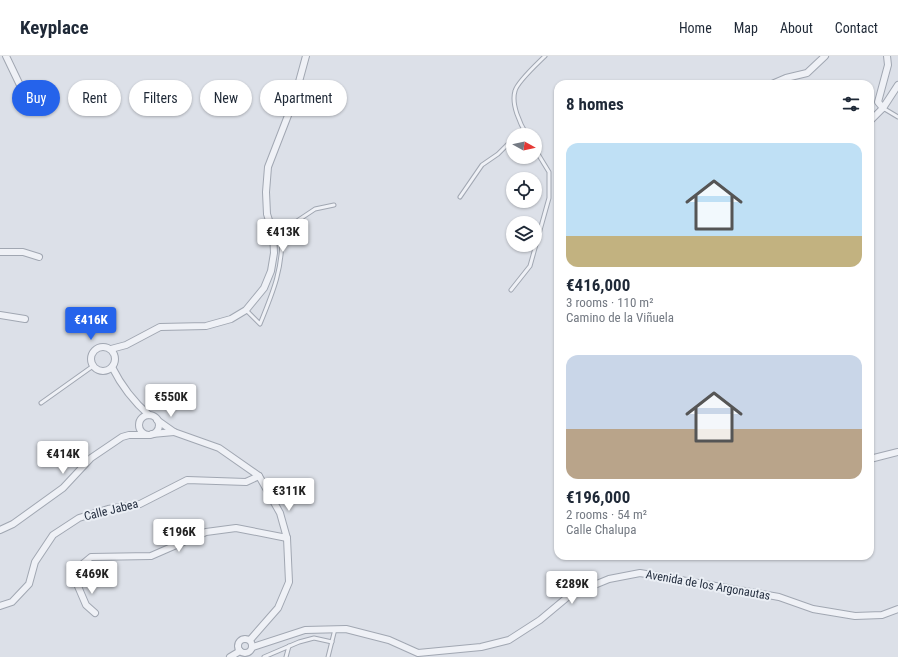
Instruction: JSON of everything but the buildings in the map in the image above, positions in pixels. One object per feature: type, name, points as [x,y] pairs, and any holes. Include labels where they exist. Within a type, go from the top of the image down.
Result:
[{"type":"street","points":[[6,56],[18,80]]},
{"type":"street","points":[[126,345],[109,369],[100,371],[93,366],[91,359],[93,351],[100,347],[111,349],[126,345],[160,327],[206,326],[232,319],[246,310],[264,288],[271,271],[274,253],[273,233],[267,214],[266,192],[268,168],[294,100],[306,56]]},
{"type":"street","points":[[781,80],[806,73],[825,56]]},
{"type":"street","points":[[883,108],[878,102],[886,71],[887,56]]},
{"type":"street","points":[[874,117],[883,108],[898,84]]},
{"type":"street","points":[[0,252],[23,252],[39,257]]},
{"type":"street","points":[[0,315],[25,320]]},
{"type":"street","points":[[111,349],[116,358]]},
{"type":"street","points":[[109,369],[140,407],[149,415],[174,432],[219,448],[259,476],[280,513],[287,538],[289,582],[278,608],[250,640]]},
{"type":"street","points":[[140,407],[141,431],[150,435]]},
{"type":"street","points":[[0,530],[13,524],[63,488],[90,458],[129,435],[140,421],[149,415]]},
{"type":"street","points":[[150,435],[157,430],[157,420]]},
{"type":"street","points":[[129,435],[150,435],[174,432]]},
{"type":"street","points":[[874,458],[898,452]]},
{"type":"street","name":"Calle Jabea","points":[[0,606],[12,602],[29,584],[35,562],[53,535],[79,518],[108,509],[140,504],[187,480],[246,482],[259,476]]},
{"type":"street","points":[[95,613],[86,605],[77,584],[79,567],[91,557],[151,556],[206,532],[236,528],[287,538]]},
{"type":"street","name":"Avenida de los Argonautas","points":[[253,647],[305,630],[346,629],[389,640],[418,653],[481,647],[508,640],[540,620],[570,595],[609,579],[640,573],[779,597],[813,609],[855,616],[882,614],[898,609]]},
{"type":"street","points":[[240,651],[238,646],[239,642],[243,639],[250,640]]},
{"type":"street","points":[[230,657],[240,651],[247,653],[253,647],[250,640]]},
{"type":"lane","points":[[523,128],[513,98],[515,89],[545,56]]},
{"type":"lane","points":[[883,108],[898,117]]},
{"type":"lane","points":[[460,197],[482,165],[498,154],[506,146]]},
{"type":"lane","points":[[512,290],[530,266],[549,198],[549,172],[542,160]]},
{"type":"lane","points":[[246,310],[260,324],[280,274],[283,250],[282,231],[314,208],[334,205]]},
{"type":"lane","points":[[41,404],[93,366]]},
{"type":"lane","points":[[328,657],[336,629]]},
{"type":"lane","points":[[264,657],[289,646],[314,638],[332,642]]},
{"type":"lane","points":[[286,657],[289,646]]}]
